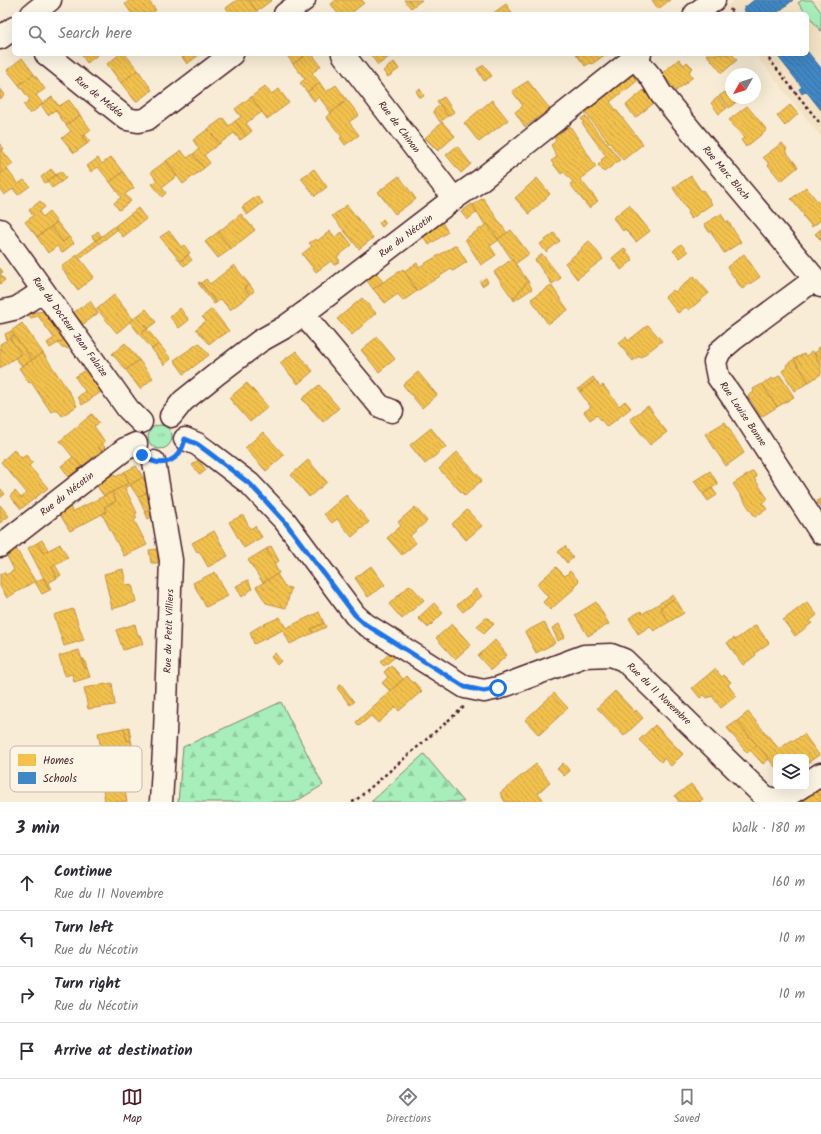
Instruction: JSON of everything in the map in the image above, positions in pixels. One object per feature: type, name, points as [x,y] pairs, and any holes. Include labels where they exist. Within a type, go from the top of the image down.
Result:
[{"type":"street","points":[[35,12],[50,0]]},
{"type":"street","points":[[291,12],[307,5]]},
{"type":"street","points":[[0,38],[12,29]]},
{"type":"street","name":"Rue de Médéa","points":[[48,56],[127,119],[138,121],[147,119],[229,56]]},
{"type":"street","name":"Rue de Chinon","points":[[346,56],[454,199]]},
{"type":"street","name":"Rue du Nécotin","points":[[171,416],[183,402],[218,372],[260,341],[286,327],[478,182],[638,56]]},
{"type":"street","name":"Rue Marc Bloch","points":[[638,56],[661,94],[818,283]]},
{"type":"street","name":"Rue du Docteur Jean Falaize","points":[[0,230],[128,409],[141,422]]},
{"type":"street","name":"Rue Louise Bonne","points":[[818,283],[734,339],[720,351],[715,362],[718,377],[821,533]]},
{"type":"street","points":[[0,312],[17,308],[43,291]]},
{"type":"street","points":[[303,314],[380,406],[392,411]]},
{"type":"street","points":[[158,413],[171,416],[182,426],[185,439],[183,446],[180,453],[175,458],[161,463],[154,462],[142,455],[138,450],[136,444],[137,428],[146,417],[152,414],[158,413]]},
{"type":"street","name":"Rue du 11 Novembre","points":[[185,439],[197,444],[250,484],[285,522],[355,615],[365,624],[465,687],[484,691],[498,688],[584,656],[611,655],[624,660],[765,797],[775,800],[785,797],[796,790]]},
{"type":"street","name":"Rue du Nécotin","points":[[0,546],[125,450],[136,444]]},
{"type":"street","name":"Rue du Petit Villiers","points":[[154,462],[171,560],[161,802]]},
{"type":"street","points":[[809,782],[821,774]]},
{"type":"path","points":[[767,56],[819,122]]},
{"type":"path","points":[[354,802],[469,703]]},
{"type":"shaded area","points":[[735,0],[821,0],[821,137],[757,56],[809,56],[809,12],[720,11]]},
{"type":"green space","points":[[802,0],[812,0],[821,12],[821,31],[809,16],[809,12],[805,12],[798,3]]},
{"type":"green space","points":[[160,425],[169,428],[172,437],[169,446],[160,449],[151,446],[148,437],[151,428]]},
{"type":"green space","points":[[281,702],[323,785],[295,802],[178,802],[183,747]]},
{"type":"green space","points":[[424,754],[464,802],[371,802]]},
{"type":"building: Homes","points":[[130,0],[148,0],[156,10],[153,12],[131,12],[125,4]]},
{"type":"building: Homes","points":[[237,0],[249,0],[257,11],[229,12],[226,8]]},
{"type":"building: Homes","points":[[249,0],[272,0],[257,11]]},
{"type":"building: Homes","points":[[336,0],[362,0],[364,3],[353,12],[337,12],[331,4]]},
{"type":"building: Homes","points":[[404,0],[422,0],[411,8]]},
{"type":"building: Homes","points":[[652,0],[670,0],[658,9]]},
{"type":"building: Homes","points":[[506,4],[512,12],[495,12]]},
{"type":"building: Homes","points":[[82,56],[96,56],[87,63]]},
{"type":"building: Homes","points":[[117,56],[127,56],[138,70],[121,83],[107,64]]},
{"type":"building: Homes","points":[[181,56],[197,56],[187,64]]},
{"type":"building: Homes","points":[[287,56],[304,56],[293,64]]},
{"type":"building: Homes","points":[[304,56],[314,56],[321,66],[312,73],[320,83],[307,92],[300,83],[305,79],[293,64]]},
{"type":"building: Homes","points":[[371,56],[390,56],[378,65]]},
{"type":"building: Homes","points":[[578,56],[603,56],[592,64],[590,63],[585,66]]},
{"type":"building: Homes","points":[[708,56],[734,56],[737,60],[728,68],[725,68],[725,70],[722,73]]},
{"type":"building: Homes","points":[[22,58],[34,74],[19,85],[7,70]]},
{"type":"building: Homes","points":[[679,59],[684,65],[687,62],[693,68],[689,72],[693,77],[676,91],[661,74]]},
{"type":"building: Homes","points":[[394,62],[399,69],[388,77],[383,71]]},
{"type":"building: Homes","points":[[484,65],[492,76],[484,81],[477,69]]},
{"type":"building: Homes","points":[[138,70],[152,90],[136,102],[121,83]]},
{"type":"building: Homes","points":[[34,74],[45,89],[36,95],[43,104],[30,114],[24,105],[30,100],[19,85]]},
{"type":"building: Homes","points":[[632,74],[637,81],[610,102],[643,144],[623,160],[583,110]]},
{"type":"building: Homes","points":[[528,81],[550,109],[525,127],[515,112],[523,106],[512,91]]},
{"type":"building: Homes","points":[[320,83],[326,92],[336,85],[347,100],[331,113],[319,97],[314,101],[307,92]]},
{"type":"building: Homes","points":[[265,86],[271,94],[279,89],[289,103],[267,119],[251,97]]},
{"type":"building: Homes","points":[[0,88],[5,95],[0,99]]},
{"type":"building: Homes","points":[[420,89],[424,96],[420,98],[416,91]]},
{"type":"building: Homes","points":[[644,90],[654,103],[635,118],[626,105]]},
{"type":"building: Homes","points":[[725,92],[725,103],[719,96]]},
{"type":"building: Homes","points":[[52,97],[59,106],[69,100],[80,115],[66,125],[55,110],[48,115],[41,105]]},
{"type":"building: Homes","points":[[251,97],[262,112],[246,123],[252,131],[246,136],[235,121],[241,117],[235,109]]},
{"type":"building: Homes","points":[[444,97],[454,112],[448,116],[437,101]]},
{"type":"building: Homes","points":[[718,97],[727,108],[719,114],[711,103]]},
{"type":"building: Homes","points":[[347,100],[359,115],[349,122],[359,135],[345,145],[340,138],[342,137],[326,117]]},
{"type":"building: Homes","points":[[492,100],[508,120],[479,142],[464,123]]},
{"type":"building: Homes","points":[[726,104],[734,104],[729,108]]},
{"type":"building: Homes","points":[[440,105],[448,116],[440,122],[433,111]]},
{"type":"building: Homes","points":[[790,105],[798,114],[785,126],[777,116]]},
{"type":"building: Homes","points":[[747,106],[767,130],[746,147],[741,140],[744,138],[729,120]]},
{"type":"building: Homes","points":[[80,115],[91,130],[82,137],[87,144],[74,153],[62,138],[71,131],[66,125]]},
{"type":"building: Homes","points":[[585,116],[620,160],[604,172],[598,165],[606,156],[582,123],[584,122],[581,119]]},
{"type":"building: Homes","points":[[223,118],[229,126],[235,121],[246,136],[240,140],[234,133],[219,144],[208,129]]},
{"type":"building: Homes","points":[[442,122],[455,136],[438,151],[425,138]]},
{"type":"building: Homes","points":[[570,126],[596,167],[580,179],[598,201],[589,208],[570,184],[573,182],[564,172],[561,174],[551,161],[557,157],[551,145],[556,141],[554,137]]},
{"type":"building: Homes","points":[[208,129],[219,144],[204,155],[210,163],[204,168],[193,154],[199,149],[193,140]]},
{"type":"building: Homes","points":[[85,135],[90,141],[87,144],[82,137]]},
{"type":"building: Homes","points":[[782,143],[787,149],[785,150],[798,167],[781,181],[763,157]]},
{"type":"building: Homes","points":[[0,144],[4,149],[2,150],[13,164],[0,174]]},
{"type":"building: Homes","points":[[457,146],[471,164],[461,173],[446,155]]},
{"type":"building: Homes","points":[[181,150],[187,158],[193,154],[204,168],[183,184],[166,161]]},
{"type":"building: Homes","points":[[111,157],[123,172],[110,182],[98,167],[91,172],[87,166],[98,158],[102,164]]},
{"type":"building: Homes","points":[[166,161],[177,176],[162,187],[166,193],[162,197],[152,184],[157,181],[151,172]]},
{"type":"building: Homes","points":[[7,169],[18,184],[24,180],[30,186],[18,195],[13,189],[4,195],[0,189],[0,174]]},
{"type":"building: Homes","points":[[51,169],[56,175],[45,183],[41,177]]},
{"type":"building: Homes","points":[[314,169],[327,187],[315,196],[301,178]]},
{"type":"building: Homes","points":[[61,171],[66,178],[61,182],[56,175]]},
{"type":"building: Homes","points":[[123,172],[134,188],[125,194],[131,201],[119,210],[114,203],[121,197],[110,182]]},
{"type":"building: Homes","points":[[56,175],[61,182],[52,188],[47,181]]},
{"type":"building: Homes","points":[[399,176],[416,199],[395,214],[378,192]]},
{"type":"building: Homes","points":[[691,176],[712,204],[691,219],[687,213],[689,212],[673,188]]},
{"type":"building: Homes","points":[[537,178],[550,194],[529,214],[515,198]]},
{"type":"building: Homes","points":[[806,187],[821,206],[821,220],[812,227],[791,199]]},
{"type":"building: Homes","points":[[257,196],[263,203],[247,215],[242,207]]},
{"type":"building: Homes","points":[[483,198],[507,233],[498,239],[487,224],[485,225],[473,205]]},
{"type":"building: Homes","points":[[40,201],[45,207],[39,212],[43,217],[49,212],[57,222],[37,237],[25,222],[33,216],[29,210]]},
{"type":"building: Homes","points":[[472,204],[477,212],[467,220],[461,212]]},
{"type":"building: Homes","points":[[347,205],[373,238],[359,249],[332,216]]},
{"type":"building: Homes","points":[[629,205],[650,231],[636,242],[625,229],[623,231],[613,218]]},
{"type":"building: Homes","points":[[138,208],[146,219],[123,237],[115,226]]},
{"type":"building: Homes","points":[[241,214],[255,230],[231,249],[218,232]]},
{"type":"building: Homes","points":[[721,214],[726,222],[728,221],[741,242],[724,253],[711,232],[709,232],[704,224]]},
{"type":"building: Homes","points":[[383,219],[386,223],[382,227],[379,223]]},
{"type":"building: Homes","points":[[441,221],[448,232],[429,245],[422,235]]},
{"type":"building: Homes","points":[[57,222],[69,237],[63,242],[51,227]]},
{"type":"building: Homes","points":[[487,224],[499,240],[490,246],[496,255],[481,265],[465,239]]},
{"type":"building: Homes","points":[[115,226],[117,230],[80,258],[77,255]]},
{"type":"building: Homes","points":[[51,227],[63,242],[69,237],[74,243],[62,253],[57,246],[48,253],[37,237]]},
{"type":"building: Homes","points":[[821,229],[821,240],[815,234]]},
{"type":"building: Homes","points":[[511,230],[529,254],[515,264],[498,239]]},
{"type":"building: Homes","points":[[98,231],[101,236],[95,241],[92,236]]},
{"type":"building: Homes","points":[[169,231],[181,247],[184,245],[190,253],[180,261],[160,237]]},
{"type":"building: Homes","points":[[330,231],[335,237],[342,232],[352,245],[337,257],[340,261],[334,265],[331,261],[316,272],[302,254],[312,246],[309,243],[316,239],[317,241]]},
{"type":"building: Homes","points":[[218,232],[231,249],[218,258],[205,242]]},
{"type":"building: Homes","points":[[554,233],[560,241],[546,252],[540,244]]},
{"type":"building: Homes","points":[[589,241],[603,259],[577,279],[565,263]]},
{"type":"building: Homes","points":[[681,244],[688,252],[680,258],[673,251]]},
{"type":"building: Homes","points":[[456,245],[467,262],[453,271],[451,269],[417,291],[404,271],[417,263],[419,267]]},
{"type":"building: Homes","points":[[624,248],[633,260],[621,270],[612,258]]},
{"type":"building: Homes","points":[[542,254],[561,278],[552,284],[535,260]]},
{"type":"building: Homes","points":[[744,254],[760,277],[742,289],[727,267]]},
{"type":"building: Homes","points":[[77,255],[94,277],[78,290],[61,267]]},
{"type":"building: Homes","points":[[188,255],[192,260],[184,266],[180,262]]},
{"type":"building: Homes","points":[[512,259],[528,281],[513,299],[494,272]]},
{"type":"building: Homes","points":[[234,265],[249,284],[244,288],[250,295],[230,310],[221,299],[216,303],[201,283],[206,279],[210,284]]},
{"type":"building: Homes","points":[[403,269],[417,291],[403,301],[398,294],[385,303],[373,289]]},
{"type":"building: Homes","points":[[375,271],[383,282],[373,289],[365,278]]},
{"type":"building: Homes","points":[[0,274],[5,280],[0,284]]},
{"type":"building: Homes","points":[[694,276],[709,293],[689,310],[686,307],[678,313],[665,297],[673,290],[675,292]]},
{"type":"building: Homes","points":[[486,278],[488,282],[482,286],[480,282]]},
{"type":"building: Homes","points":[[528,281],[532,289],[514,301],[513,299]]},
{"type":"building: Homes","points":[[199,282],[216,303],[214,304],[198,283]]},
{"type":"building: Homes","points":[[249,284],[254,291],[250,295],[244,288]]},
{"type":"building: Homes","points":[[551,285],[568,310],[548,324],[531,299]]},
{"type":"building: Homes","points":[[114,295],[133,319],[117,333],[97,309]]},
{"type":"building: Homes","points":[[362,298],[376,313],[352,335],[337,319]]},
{"type":"building: Homes","points":[[90,301],[98,313],[82,325],[73,313]]},
{"type":"building: Homes","points":[[180,308],[189,320],[179,328],[170,317]]},
{"type":"building: Homes","points":[[146,309],[156,322],[147,329],[137,316]]},
{"type":"building: Homes","points":[[212,309],[229,331],[209,344],[196,329],[206,321],[202,317]]},
{"type":"building: Homes","points":[[46,311],[65,339],[50,348],[47,343],[54,338],[38,316],[31,318],[27,313]]},
{"type":"building: Homes","points":[[137,316],[147,329],[140,335],[130,322]]},
{"type":"building: Homes","points":[[22,323],[43,353],[32,360],[11,331]]},
{"type":"building: Homes","points":[[648,325],[662,341],[640,358],[639,356],[633,361],[618,343],[626,337],[628,341]]},
{"type":"building: Homes","points":[[147,329],[159,344],[152,349],[140,335]]},
{"type":"building: Homes","points":[[11,331],[14,335],[10,338],[21,354],[0,368],[0,344],[7,340],[5,334]]},
{"type":"building: Homes","points":[[14,335],[32,360],[22,366],[15,358],[21,354],[10,338]]},
{"type":"building: Homes","points":[[377,337],[395,359],[379,372],[361,350]]},
{"type":"building: Homes","points":[[65,339],[70,347],[67,349],[65,347],[62,348],[58,343]]},
{"type":"building: Homes","points":[[125,343],[139,360],[126,370],[112,354]]},
{"type":"building: Homes","points":[[199,343],[209,355],[184,374],[174,360]]},
{"type":"building: Homes","points":[[159,344],[171,359],[164,365],[152,349]]},
{"type":"building: Homes","points":[[821,346],[821,365],[814,353],[819,350],[818,348]]},
{"type":"building: Homes","points":[[296,351],[313,371],[298,384],[280,363]]},
{"type":"building: Homes","points":[[812,351],[821,365],[821,374],[809,382],[794,359],[804,354],[806,356]]},
{"type":"building: Homes","points":[[43,353],[77,406],[62,416],[57,409],[51,412],[31,382],[29,383],[19,368]]},
{"type":"building: Homes","points":[[794,359],[809,382],[795,391],[782,371],[787,367],[786,365]]},
{"type":"building: Homes","points":[[139,360],[153,378],[140,389],[126,370]]},
{"type":"building: Homes","points":[[86,370],[101,392],[82,405],[78,397],[85,391],[75,377]]},
{"type":"building: Homes","points":[[418,372],[437,395],[422,408],[403,385]]},
{"type":"building: Homes","points":[[780,375],[794,397],[777,407],[762,384],[772,378],[773,380]]},
{"type":"building: Homes","points":[[593,377],[595,380],[580,392],[578,389]]},
{"type":"building: Homes","points":[[595,380],[600,387],[603,385],[619,406],[625,401],[631,408],[607,427],[597,415],[590,420],[584,412],[591,407],[580,392]]},
{"type":"building: Homes","points":[[247,383],[268,407],[250,422],[229,398]]},
{"type":"building: Homes","points":[[762,384],[777,407],[761,417],[748,396],[754,392],[753,389]]},
{"type":"building: Homes","points":[[319,385],[339,408],[323,422],[302,399]]},
{"type":"building: Homes","points":[[648,406],[667,432],[650,445],[630,419]]},
{"type":"building: Homes","points":[[92,414],[99,423],[94,426],[105,442],[98,447],[101,451],[81,467],[60,441]]},
{"type":"building: Homes","points":[[725,422],[744,453],[726,466],[705,434]]},
{"type":"building: Homes","points":[[431,428],[446,447],[425,464],[410,445]]},
{"type":"building: Homes","points":[[263,432],[284,455],[266,471],[245,448]]},
{"type":"building: Homes","points":[[102,444],[105,447],[101,451],[98,447]]},
{"type":"building: Homes","points":[[14,450],[22,458],[26,455],[33,462],[29,466],[48,488],[21,509],[10,496],[15,491],[21,498],[27,493],[1,462]]},
{"type":"building: Homes","points":[[457,452],[482,480],[465,496],[439,469]]},
{"type":"building: Homes","points":[[73,457],[81,467],[69,477],[61,466]]},
{"type":"building: Homes","points":[[198,460],[206,470],[200,475],[192,465]]},
{"type":"building: Homes","points":[[308,460],[327,482],[309,497],[291,475]]},
{"type":"building: Homes","points":[[136,466],[143,477],[125,488],[137,513],[135,514],[137,518],[134,520],[147,545],[124,556],[102,514],[106,512],[104,507],[116,501],[112,492],[129,483],[124,472]]},
{"type":"building: Homes","points":[[710,471],[718,484],[703,494],[694,481]]},
{"type":"building: Homes","points":[[753,471],[757,477],[754,478],[768,499],[762,503],[767,509],[755,517],[733,484]]},
{"type":"building: Homes","points":[[113,472],[116,477],[124,472],[129,483],[104,496],[96,485]]},
{"type":"building: Homes","points":[[143,477],[149,491],[138,497],[130,485]]},
{"type":"building: Homes","points":[[0,488],[5,494],[0,498]]},
{"type":"building: Homes","points":[[712,488],[717,495],[708,501],[703,494]]},
{"type":"building: Homes","points":[[149,491],[153,509],[145,512],[138,497]]},
{"type":"building: Homes","points":[[112,492],[116,501],[104,507],[106,512],[70,531],[59,513],[70,506],[72,512]]},
{"type":"building: Homes","points":[[346,495],[369,522],[352,537],[337,519],[332,523],[324,514]]},
{"type":"building: Homes","points":[[821,498],[821,508],[817,501]]},
{"type":"building: Homes","points":[[0,505],[9,516],[0,523]]},
{"type":"building: Homes","points":[[415,507],[427,521],[410,536],[416,543],[402,555],[387,538],[401,526],[398,522]]},
{"type":"building: Homes","points":[[153,509],[155,515],[148,519],[145,512]]},
{"type":"building: Homes","points":[[467,510],[482,526],[466,540],[452,524]]},
{"type":"building: Homes","points":[[243,515],[250,529],[255,526],[262,537],[244,548],[229,522]]},
{"type":"building: Homes","points":[[214,531],[228,556],[208,567],[199,551],[197,552],[192,543]]},
{"type":"building: Homes","points":[[42,540],[48,550],[43,553],[37,543]]},
{"type":"building: Homes","points":[[37,543],[43,553],[60,544],[68,558],[52,567],[57,578],[48,583],[51,589],[50,590],[28,548]]},
{"type":"building: Homes","points":[[271,546],[279,561],[274,564],[266,549]]},
{"type":"building: Homes","points":[[565,546],[573,558],[567,563],[558,552]]},
{"type":"building: Homes","points":[[15,547],[35,581],[7,598],[0,586],[0,575],[4,572],[6,575],[14,570],[6,554]]},
{"type":"building: Homes","points":[[157,549],[158,563],[151,563],[149,550]]},
{"type":"building: Homes","points":[[266,549],[279,573],[263,583],[248,560]]},
{"type":"building: Homes","points":[[55,565],[61,575],[57,578],[52,567]]},
{"type":"building: Homes","points":[[371,566],[385,585],[368,597],[355,578]]},
{"type":"building: Homes","points":[[556,567],[565,576],[570,571],[579,581],[573,587],[575,588],[550,610],[543,602],[548,597],[537,584]]},
{"type":"building: Homes","points":[[123,569],[126,585],[132,584],[136,602],[112,609],[104,574]]},
{"type":"building: Homes","points":[[215,572],[228,596],[206,607],[193,583]]},
{"type":"building: Homes","points":[[277,574],[285,587],[291,588],[286,608],[266,603],[256,587]]},
{"type":"building: Homes","points":[[43,578],[50,590],[42,594],[35,582]]},
{"type":"building: Homes","points":[[248,580],[252,589],[242,597],[236,586]]},
{"type":"building: Homes","points":[[410,585],[424,600],[402,619],[389,604]]},
{"type":"building: Homes","points":[[476,589],[482,596],[463,612],[457,605]]},
{"type":"building: Homes","points":[[673,595],[675,598],[660,608],[669,622],[654,631],[650,626],[638,634],[629,618],[641,611],[642,614]]},
{"type":"building: Homes","points":[[675,598],[684,613],[669,622],[660,608]]},
{"type":"building: Homes","points":[[596,602],[609,624],[588,636],[575,615]]},
{"type":"building: Homes","points":[[807,602],[817,615],[810,621],[812,623],[795,636],[783,620]]},
{"type":"building: Homes","points":[[434,603],[443,613],[428,628],[418,618]]},
{"type":"building: Homes","points":[[73,609],[84,640],[64,646],[54,615]]},
{"type":"building: Homes","points":[[319,612],[324,623],[311,629],[313,633],[290,644],[283,630],[254,644],[250,632],[260,626],[280,617],[286,628]]},
{"type":"building: Homes","points":[[487,617],[494,624],[484,634],[477,626]]},
{"type":"building: Homes","points":[[544,622],[555,643],[536,653],[525,632]]},
{"type":"building: Homes","points":[[324,623],[326,627],[313,633],[311,629]]},
{"type":"building: Homes","points":[[135,624],[138,636],[140,635],[143,644],[123,650],[116,630]]},
{"type":"building: Homes","points":[[452,624],[471,645],[455,659],[436,638]]},
{"type":"building: Homes","points":[[559,624],[565,637],[558,641],[552,628]]},
{"type":"building: Homes","points":[[756,625],[769,643],[755,653],[756,655],[743,665],[727,643],[734,638],[735,640]]},
{"type":"building: Homes","points":[[495,640],[507,655],[491,670],[478,656]]},
{"type":"building: Homes","points":[[79,650],[85,669],[87,668],[90,677],[74,682],[72,674],[65,676],[59,656]]},
{"type":"building: Homes","points":[[275,653],[281,661],[277,665],[271,657]]},
{"type":"building: Homes","points":[[390,653],[394,658],[384,666],[380,662]]},
{"type":"building: Homes","points":[[82,659],[84,659],[87,668],[85,669]]},
{"type":"building: Homes","points":[[391,665],[403,679],[390,691],[382,683],[388,677],[384,672]]},
{"type":"building: Homes","points":[[715,669],[722,677],[724,675],[731,682],[728,685],[736,696],[721,708],[712,696],[707,698],[704,695],[700,698],[692,688]]},
{"type":"building: Homes","points":[[407,676],[422,691],[399,711],[396,707],[378,723],[371,716],[359,726],[356,722]]},
{"type":"building: Homes","points":[[112,683],[115,705],[88,709],[84,688]]},
{"type":"building: Homes","points":[[341,684],[354,702],[350,705],[337,688]]},
{"type":"building: Homes","points":[[615,691],[635,712],[636,710],[643,718],[624,736],[597,708]]},
{"type":"building: Homes","points":[[554,693],[568,708],[539,735],[525,720]]},
{"type":"building: Homes","points":[[748,712],[779,749],[804,734],[819,755],[809,762],[809,754],[773,754],[773,764],[737,721]]},
{"type":"building: Homes","points":[[737,721],[757,745],[747,753],[727,728]]},
{"type":"building: Homes","points":[[655,725],[683,754],[671,766],[664,758],[661,762],[639,740]]},
{"type":"building: Homes","points":[[129,727],[131,740],[127,741],[124,728]]},
{"type":"building: Homes","points":[[124,728],[127,741],[131,740],[132,746],[100,746],[98,733]]},
{"type":"building: Homes","points":[[757,745],[769,759],[763,764],[750,750]]},
{"type":"building: Homes","points":[[563,763],[570,771],[564,776],[557,769]]},
{"type":"building: Homes","points":[[536,764],[550,782],[538,793],[543,799],[539,802],[505,802],[500,793]]},
{"type":"building: Homes","points":[[691,784],[703,799],[700,801],[701,802],[679,802],[675,796]]},
{"type":"building: Homes","points":[[821,787],[821,802],[801,802]]},
{"type":"building: Homes","points":[[104,792],[125,792],[127,802],[105,802]]},
{"type":"building: Schools","points":[[754,0],[793,0],[778,12],[745,12],[743,9]]},
{"type":"building: Schools","points":[[809,53],[821,68],[821,110],[806,91],[802,94],[799,89],[802,87],[778,56],[809,56]]},
{"type":"route","points":[[142,455],[154,462],[161,463],[175,458],[180,453],[185,439],[197,444],[250,484],[285,522],[355,615],[365,624],[465,687],[484,691],[498,688]]}]
